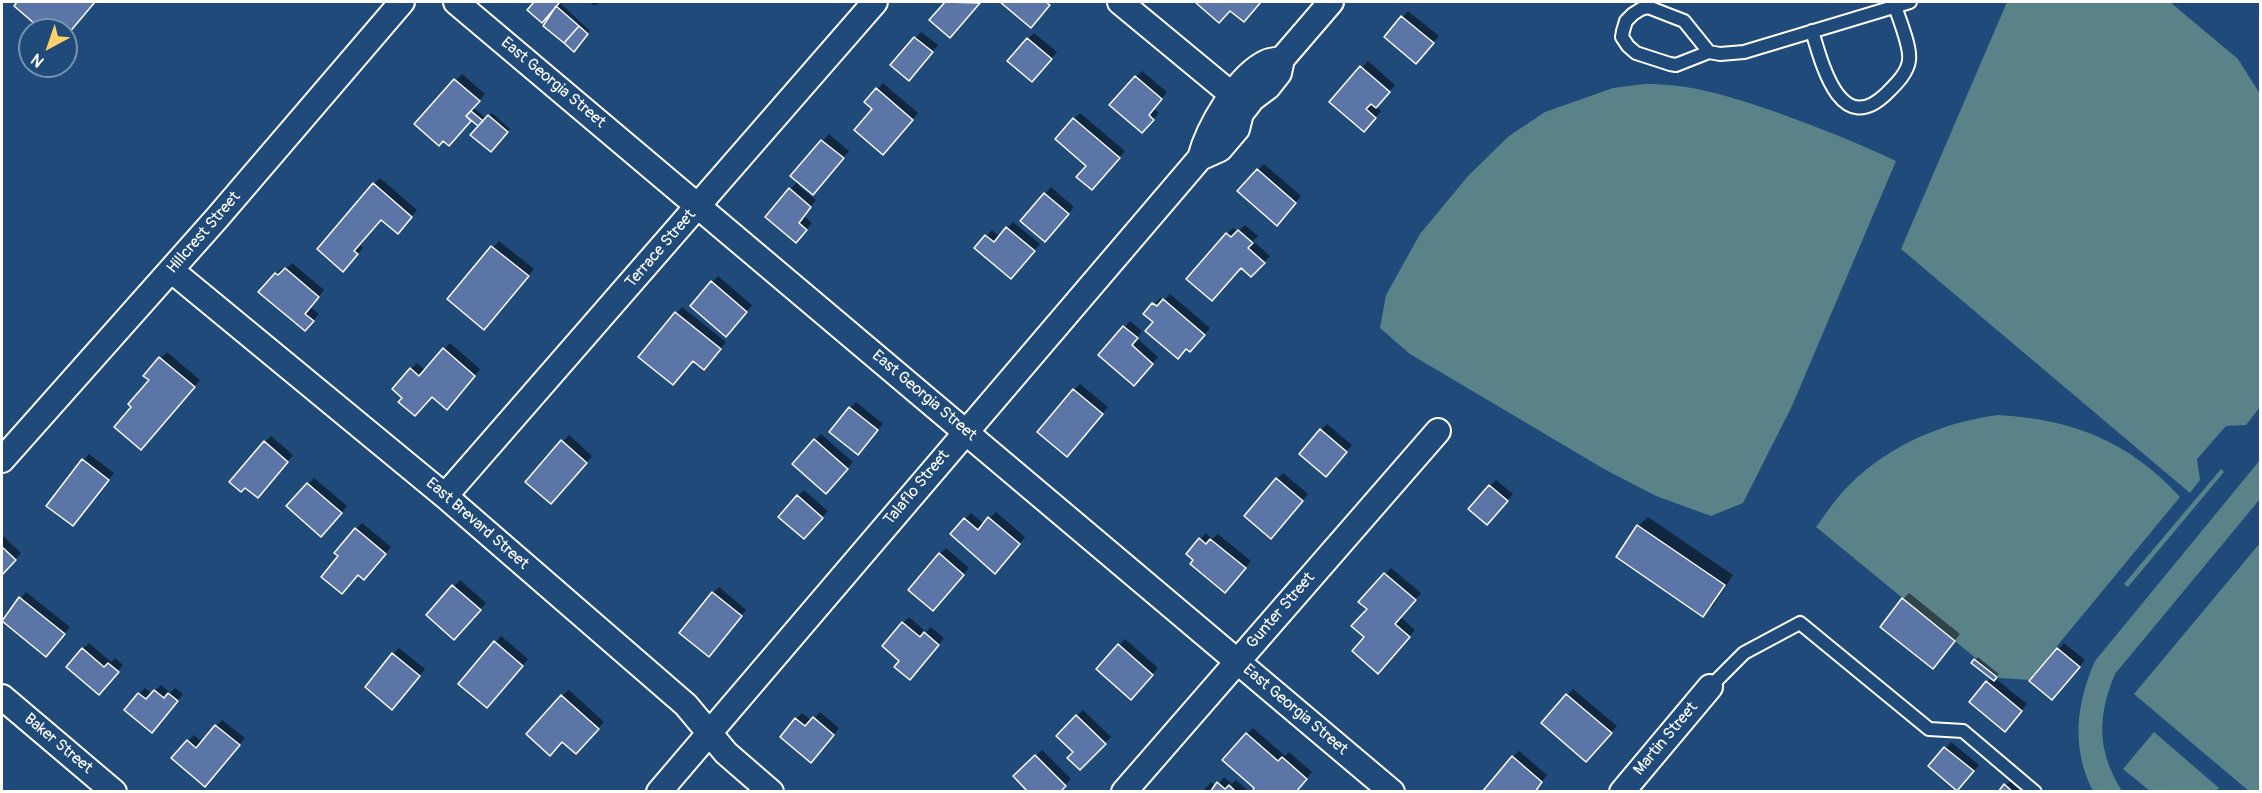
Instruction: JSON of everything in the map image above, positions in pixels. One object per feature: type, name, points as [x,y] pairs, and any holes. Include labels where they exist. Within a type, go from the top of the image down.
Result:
[{"type":"street","name":"Hillcrest Street","points":[[2,460],[171,270],[402,2]]},
{"type":"street","name":"East Georgia Street","points":[[456,2],[1392,792]]},
{"type":"street","name":"Terrace Street","points":[[445,496],[875,2]]},
{"type":"street","points":[[1120,2],[1238,100]]},
{"type":"street","name":"Talaflo Street","points":[[659,792],[1200,158],[1220,149],[1237,129],[1241,113],[1238,100],[1274,80],[1279,72],[1282,59],[1331,2]]},
{"type":"street","name":"East Brevard Street","points":[[171,270],[445,496],[686,705],[726,753],[759,785]]},
{"type":"street","name":"Gunter Street","points":[[1124,792],[1438,431]]},
{"type":"street","name":"Martin Street","points":[[1622,792],[1710,687]]},
{"type":"street","name":"Baker Street","points":[[2,697],[114,792]]},
{"type":"lane","points":[[1709,52],[1684,21],[1648,8],[1641,9],[1626,21],[1622,37],[1628,46],[1636,52],[1676,65],[1709,52],[1720,54],[1744,52],[1910,2]]},
{"type":"lane","points":[[1812,31],[1821,62],[1840,99],[1847,105],[1860,108],[1880,99],[1908,66],[1910,57],[1895,6]]},
{"type":"lane","points":[[1710,687],[1744,653],[1800,623],[1929,729],[1962,731],[2035,792]]},
{"type":"green space","points":[[2007,2],[2170,2],[2238,59],[2260,94],[2260,407],[2246,425],[2226,426],[2197,459],[2200,480],[2190,493],[1901,249]]},
{"type":"green space","points":[[1645,84],[1689,88],[1743,101],[1793,118],[1896,161],[1792,406],[1743,503],[1711,516],[1656,496],[1604,469],[1410,354],[1380,328],[1386,295],[1420,234],[1468,176],[1509,136],[1545,112],[1613,88]]},
{"type":"green space","points":[[1998,415],[2050,422],[2098,436],[2140,461],[2180,497],[2029,680],[2000,678],[1816,527],[1850,484],[1882,458],[1938,430],[1977,418]]},
{"type":"green space","points":[[2260,460],[2260,499],[2115,674],[2105,705],[2102,734],[2108,762],[2122,791],[2093,791],[2081,759],[2079,726],[2084,693],[2095,661]]},
{"type":"green space","points":[[2221,469],[2224,472],[2128,587],[2124,584]]},
{"type":"green space","points":[[2260,543],[2260,791],[2250,792],[2134,694]]},
{"type":"green space","points":[[2154,732],[2219,788],[2216,791],[2150,791],[2123,769]]},
{"type":"building","points":[[17,2],[95,2],[78,22],[78,18],[28,18],[14,6]]},
{"type":"building","points":[[534,2],[560,2],[542,23],[527,10]]},
{"type":"building","points":[[945,2],[980,3],[950,38],[929,20]]},
{"type":"building","points":[[1000,2],[1046,2],[1050,5],[1031,28]]},
{"type":"building","points":[[1197,2],[1261,2],[1244,22],[1230,11],[1219,23]]},
{"type":"building","points":[[556,6],[579,26],[564,43],[543,26]]},
{"type":"building","points":[[1401,16],[1434,43],[1416,64],[1384,37]]},
{"type":"building","points":[[579,26],[588,34],[574,52],[564,43]]},
{"type":"building","points":[[914,37],[933,52],[909,81],[890,65]]},
{"type":"building","points":[[1027,38],[1052,59],[1032,82],[1007,61]]},
{"type":"building","points":[[1360,66],[1390,92],[1376,108],[1371,104],[1366,109],[1376,118],[1364,132],[1329,102]]},
{"type":"building","points":[[1135,76],[1162,99],[1149,115],[1154,120],[1142,133],[1109,105]]},
{"type":"building","points":[[454,79],[480,101],[466,116],[471,121],[449,146],[443,141],[439,146],[414,124]]},
{"type":"building","points":[[876,88],[913,120],[883,155],[854,130],[872,109],[864,102]]},
{"type":"building","points":[[471,111],[483,121],[478,126],[466,116]]},
{"type":"building","points":[[488,115],[508,132],[491,152],[470,135]]},
{"type":"building","points":[[1073,118],[1120,158],[1092,190],[1076,177],[1086,166],[1055,139]]},
{"type":"building","points":[[821,140],[844,158],[813,195],[790,176]]},
{"type":"building","points":[[1257,169],[1296,203],[1277,226],[1237,191]]},
{"type":"building","points":[[373,183],[412,217],[398,234],[381,220],[354,251],[358,254],[343,272],[317,249]]},
{"type":"building","points":[[789,188],[811,207],[799,223],[807,230],[796,243],[765,217]]},
{"type":"building","points":[[1044,193],[1069,214],[1045,242],[1020,221]]},
{"type":"building","points":[[1006,227],[1035,251],[1011,279],[974,248],[985,235],[994,242]]},
{"type":"building","points":[[1238,230],[1253,243],[1248,248],[1265,263],[1251,277],[1241,268],[1212,301],[1186,279],[1226,233],[1231,237]]},
{"type":"building","points":[[491,246],[529,276],[484,330],[447,299]]},
{"type":"building","points":[[285,268],[319,297],[305,314],[314,321],[305,331],[258,292],[275,273],[278,275]]},
{"type":"building","points":[[711,281],[747,312],[726,337],[690,306]]},
{"type":"building","points":[[1163,299],[1205,335],[1190,352],[1186,349],[1178,359],[1145,331],[1153,322],[1143,314],[1152,303],[1157,306]]},
{"type":"building","points":[[675,312],[721,349],[704,370],[693,361],[673,385],[638,357]]},
{"type":"building","points":[[1123,326],[1138,338],[1132,345],[1153,364],[1134,386],[1098,355]]},
{"type":"building","points":[[443,348],[475,376],[447,410],[432,397],[415,416],[398,402],[402,398],[392,389],[410,368],[419,376]]},
{"type":"building","points":[[159,357],[195,387],[141,450],[114,427],[131,407],[128,404],[149,380],[143,376]]},
{"type":"building","points":[[1073,389],[1103,414],[1067,457],[1037,432]]},
{"type":"building","points":[[849,407],[878,430],[858,455],[829,432]]},
{"type":"building","points":[[1320,429],[1347,452],[1326,477],[1299,454]]},
{"type":"building","points":[[814,439],[848,469],[826,494],[792,464]]},
{"type":"building","points":[[561,440],[587,463],[551,504],[525,482]]},
{"type":"building","points":[[264,441],[288,462],[258,498],[245,488],[241,492],[229,482]]},
{"type":"building","points":[[82,459],[109,480],[73,526],[46,506]]},
{"type":"building","points":[[1276,478],[1303,501],[1271,539],[1244,516]]},
{"type":"building","points":[[307,483],[342,513],[321,537],[286,506]]},
{"type":"building","points":[[1489,485],[1508,501],[1487,525],[1468,509]]},
{"type":"building","points":[[797,495],[823,518],[804,539],[778,517]]},
{"type":"building","points":[[988,517],[1020,544],[995,574],[950,534],[964,518],[978,530]]},
{"type":"building","points":[[1637,525],[1725,585],[1703,617],[1616,557]]},
{"type":"building","points":[[355,528],[386,554],[364,580],[358,575],[342,594],[321,577],[338,556],[334,553]]},
{"type":"building","points":[[1199,538],[1206,544],[1210,539],[1246,568],[1225,593],[1190,564],[1193,560],[1186,554]]},
{"type":"building","points":[[2,547],[16,560],[2,575]]},
{"type":"building","points":[[939,553],[964,575],[933,611],[908,590]]},
{"type":"building","points":[[1384,573],[1416,600],[1395,624],[1410,637],[1378,674],[1352,651],[1364,637],[1351,626],[1367,609],[1358,602]]},
{"type":"building","points":[[452,585],[481,610],[454,640],[426,615]]},
{"type":"building","points":[[712,592],[742,616],[709,657],[679,633]]},
{"type":"building","points":[[19,597],[65,634],[46,657],[2,621]]},
{"type":"building","points":[[1902,598],[1955,641],[1933,669],[1880,627]]},
{"type":"building","points":[[902,622],[920,637],[924,632],[939,645],[910,680],[894,667],[899,661],[882,646]]},
{"type":"building","points":[[494,641],[523,666],[487,708],[458,684]]},
{"type":"building","points":[[1118,644],[1153,675],[1131,700],[1096,669]]},
{"type":"building","points":[[82,648],[104,667],[108,663],[119,672],[99,695],[66,667]]},
{"type":"building","points":[[2057,648],[2080,667],[2052,700],[2029,681]]},
{"type":"building","points":[[392,653],[420,676],[392,710],[365,687]]},
{"type":"building","points":[[1974,659],[1997,677],[1994,681],[1971,663]]},
{"type":"building","points":[[1986,681],[2022,711],[2005,732],[1969,702]]},
{"type":"building","points":[[154,690],[164,698],[168,693],[178,701],[152,733],[124,710],[138,693],[146,699]]},
{"type":"building","points":[[1566,694],[1612,733],[1586,762],[1541,723]]},
{"type":"building","points":[[561,695],[599,729],[576,754],[562,742],[550,756],[526,734]]},
{"type":"building","points":[[1076,715],[1106,744],[1080,770],[1067,758],[1073,752],[1056,736]]},
{"type":"building","points":[[813,717],[834,735],[811,763],[780,737],[795,718],[805,726]]},
{"type":"building","points":[[215,725],[240,745],[205,787],[171,758],[187,740],[196,748]]},
{"type":"building","points":[[1246,733],[1278,761],[1282,757],[1307,779],[1296,792],[1252,792],[1254,788],[1222,760]]},
{"type":"building","points":[[1944,747],[1974,771],[1957,791],[1928,766]]},
{"type":"building","points":[[1035,755],[1066,786],[1060,792],[1028,792],[1013,776]]},
{"type":"building","points":[[1512,756],[1542,782],[1535,792],[1482,792]]},
{"type":"building","points":[[1217,782],[1225,789],[1229,785],[1236,792],[1210,792]]},
{"type":"building","points":[[2004,784],[2013,792],[1998,792]]}]
